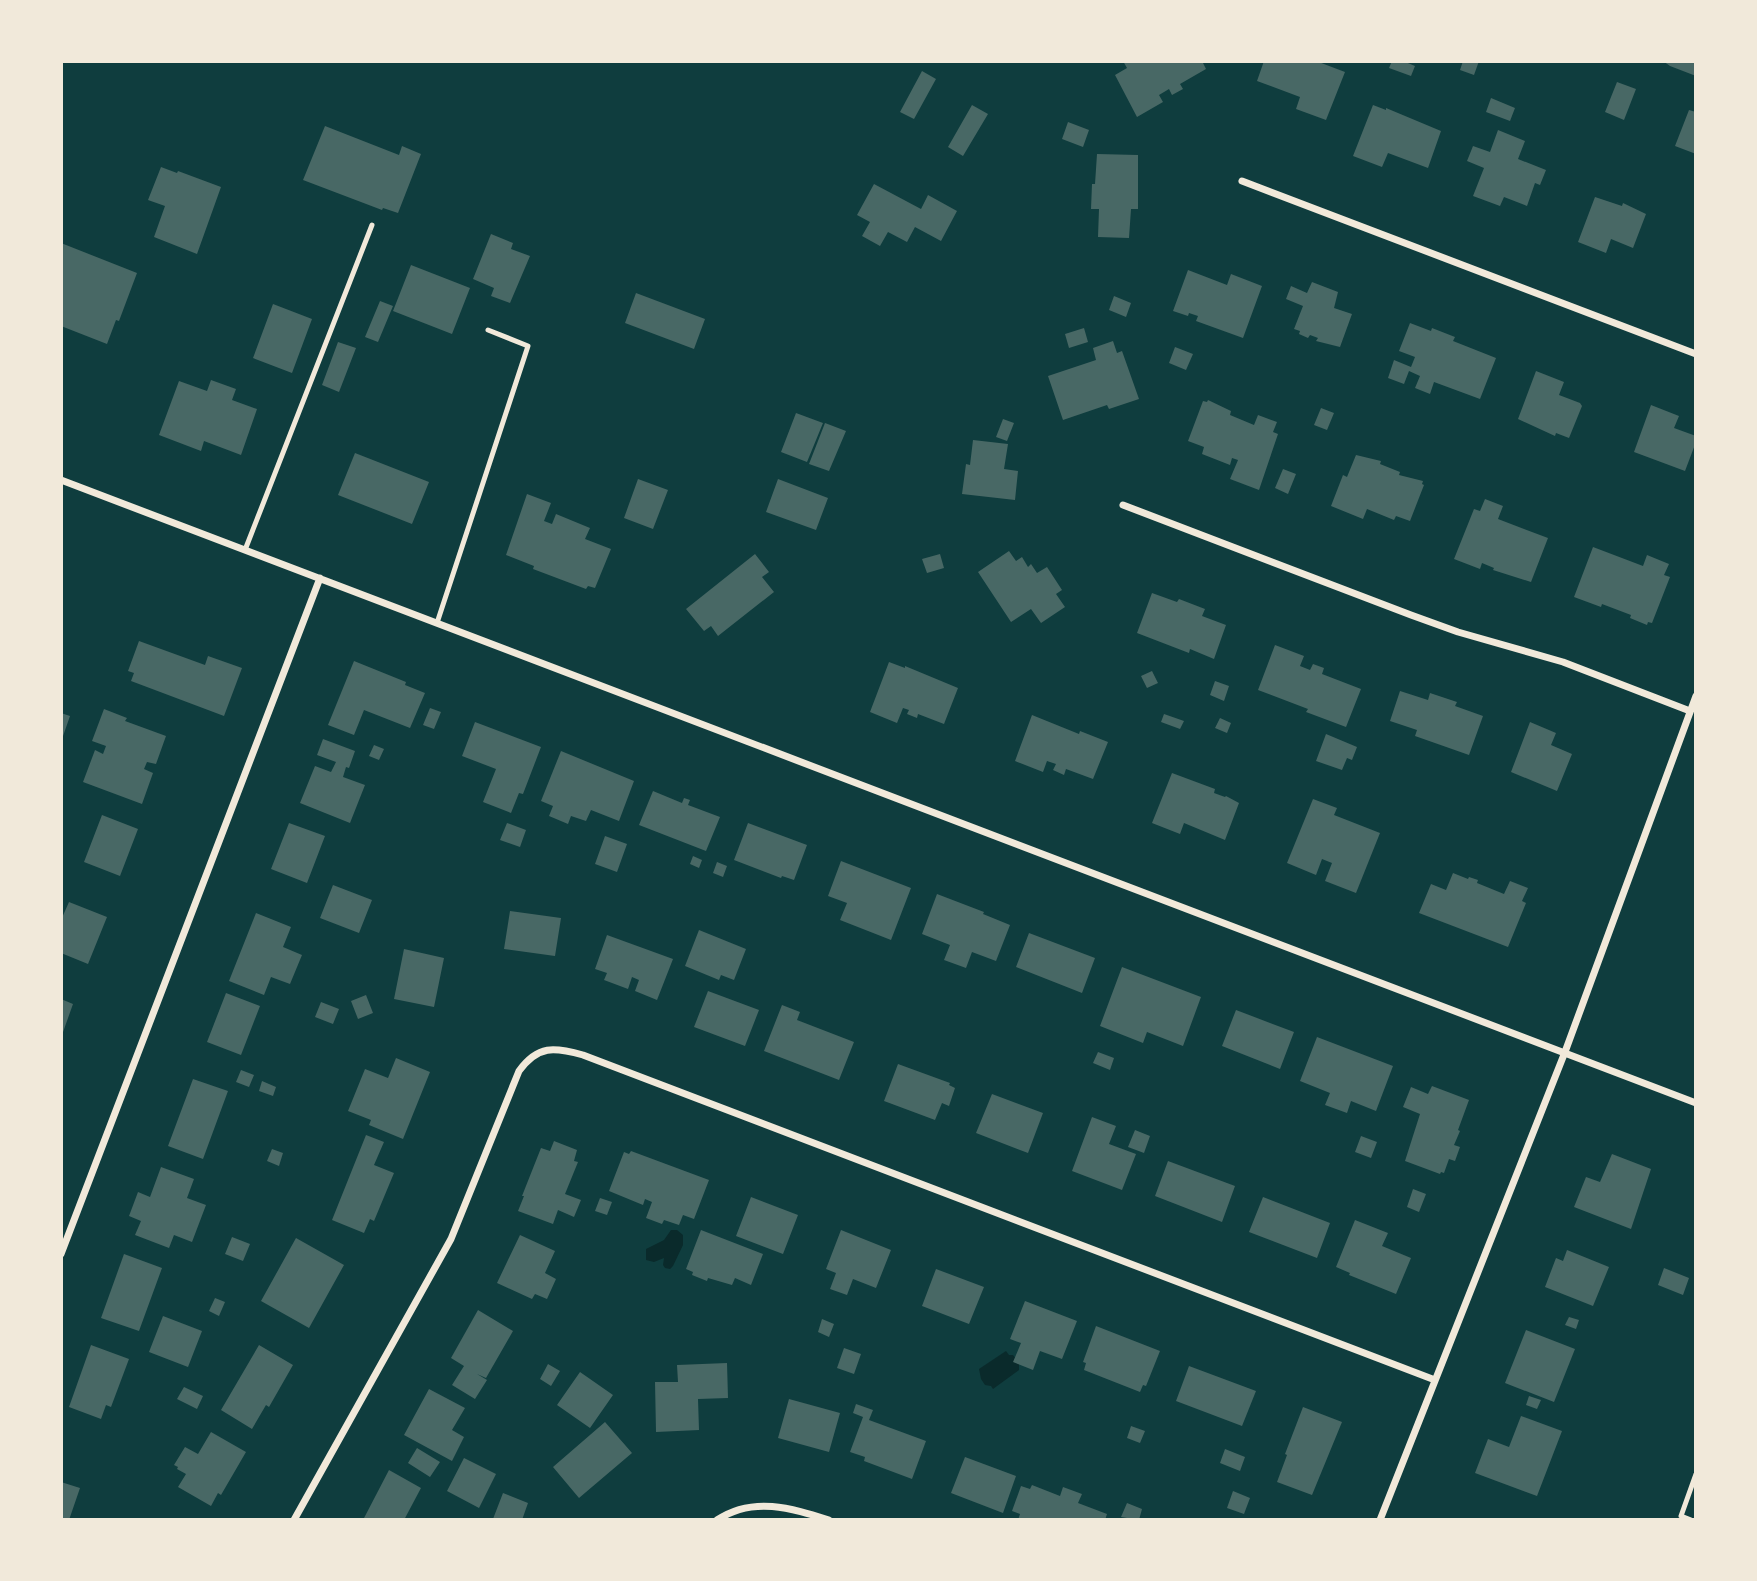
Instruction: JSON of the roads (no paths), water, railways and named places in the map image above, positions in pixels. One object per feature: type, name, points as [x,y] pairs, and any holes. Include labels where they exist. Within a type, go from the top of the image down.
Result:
[{"type":"street","points":[[1242,181],[1696,354]]},
{"type":"street","points":[[61,480],[1696,1103]]},
{"type":"street","points":[[1123,505],[1411,615],[1458,632],[1563,662],[1693,712]]},
{"type":"street","points":[[61,1254],[320,578]]},
{"type":"street","points":[[1380,1520],[1565,1052],[1693,712],[1696,696]]},
{"type":"street","points":[[294,1520],[450,1239],[474,1185],[512,1084],[527,1059],[539,1051],[553,1049],[583,1055],[1435,1380]]},
{"type":"street","points":[[717,1520],[737,1509],[767,1505],[829,1520]]},
{"type":"lane","points":[[245,550],[372,225]]},
{"type":"lane","points":[[437,623],[528,346],[488,330]]},
{"type":"lane","points":[[1691,1520],[1680,1518],[1696,1474]]},
{"type":"water","points":[[671,1230],[677,1230],[683,1235],[683,1245],[673,1266],[670,1269],[665,1268],[664,1258],[654,1262],[646,1260],[646,1249],[664,1240]]},
{"type":"water","points":[[1006,1351],[1019,1363],[1019,1370],[993,1389],[985,1385],[979,1369]]}]
